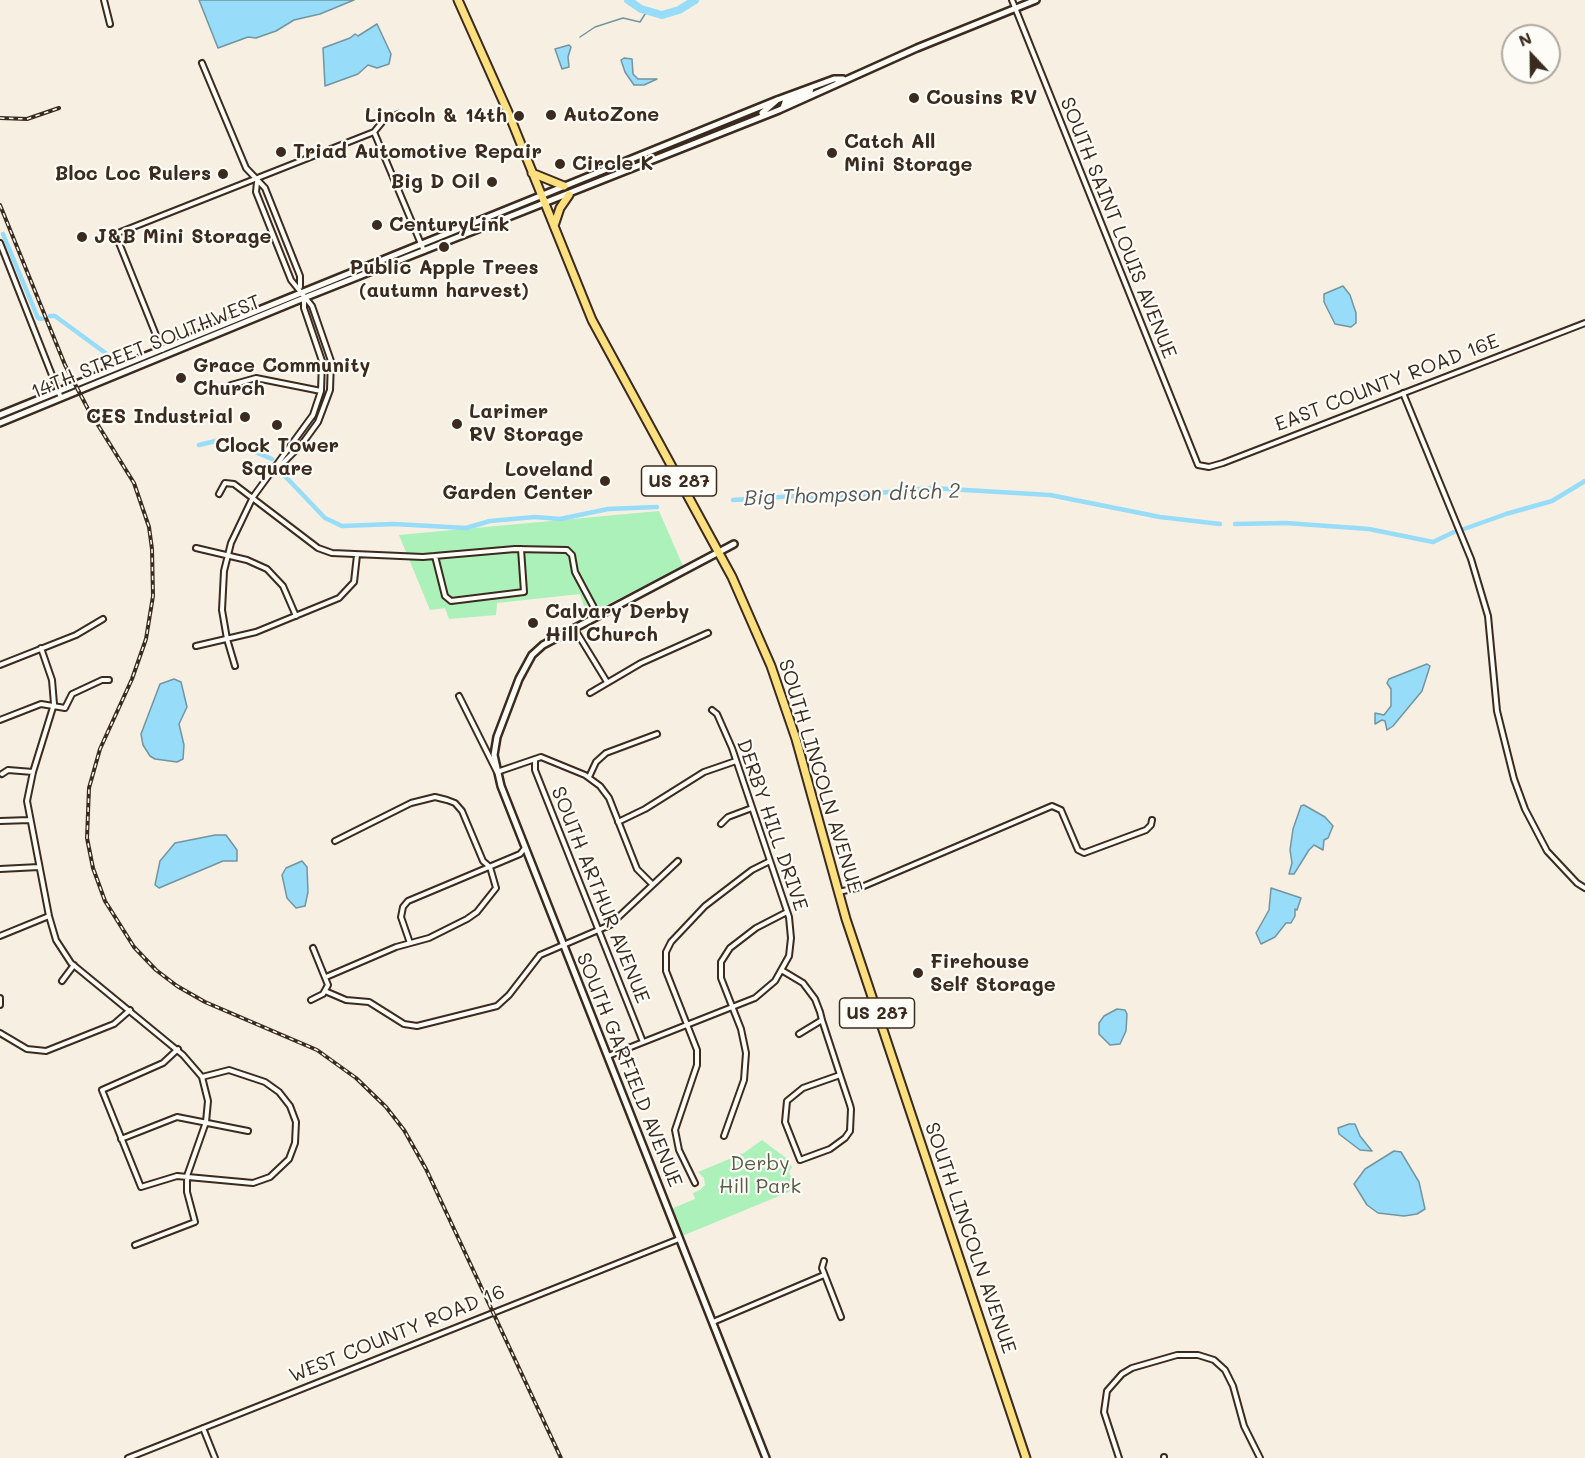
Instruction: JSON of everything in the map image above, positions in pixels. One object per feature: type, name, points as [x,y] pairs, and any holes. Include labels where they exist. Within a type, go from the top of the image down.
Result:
[{"type":"highway","name":"SOUTH LINCOLN AVENUE","points":[[458,0],[604,344],[719,552],[744,603],[786,706],[838,892],[1026,1458]]},
{"type":"highway","points":[[532,173],[564,186]]},
{"type":"highway","points":[[554,226],[560,208],[569,195]]},
{"type":"main road","points":[[302,293],[777,100],[834,79],[843,79],[1036,0]]},
{"type":"main road","points":[[302,293],[424,251],[569,195],[836,86],[843,79]]},
{"type":"main road","points":[[783,108],[785,102],[810,92],[811,88]]},
{"type":"main road","points":[[729,130],[735,124],[766,111],[777,100]]},
{"type":"main road","name":"14TH STREET SOUTHWEST","points":[[0,423],[302,293]]},
{"type":"main road","name":"14TH STREET SOUTHWEST","points":[[0,415],[163,352]]},
{"type":"main road","points":[[497,772],[494,755],[497,737],[524,667],[543,645],[573,627],[734,544]]},
{"type":"main road","name":"SOUTH GARFIELD AVENUE","points":[[497,772],[766,1458]]},
{"type":"street","points":[[104,0],[110,24]]},
{"type":"street","name":"SOUTH SAINT LOUIS AVENUE","points":[[1012,0],[1198,465]]},
{"type":"street","points":[[202,63],[246,168],[265,188],[300,276],[304,308],[321,354],[321,391],[313,415],[253,497],[239,522],[227,555],[222,592],[227,639],[235,666]]},
{"type":"street","points":[[163,352],[117,235],[374,132],[382,121],[398,114]]},
{"type":"street","points":[[374,132],[424,251]]},
{"type":"street","points":[[256,180],[256,192],[291,280],[312,306],[331,361],[330,390],[314,429],[271,474]]},
{"type":"street","points":[[0,243],[61,398]]},
{"type":"street","name":"EAST COUNTY ROAD 16E","points":[[1198,465],[1209,467],[1223,463],[1585,322]]},
{"type":"street","points":[[231,385],[256,378],[321,391]]},
{"type":"street","points":[[1403,393],[1471,559],[1488,616],[1497,711],[1514,779],[1525,809],[1547,851],[1577,884],[1585,888]]},
{"type":"street","points":[[219,494],[227,482],[253,497],[318,548],[332,553],[435,556],[521,549],[569,551],[575,572],[598,615]]},
{"type":"street","points":[[196,548],[252,561],[270,572],[283,586],[296,616]]},
{"type":"street","points":[[435,556],[445,596],[451,601],[524,592],[521,549]]},
{"type":"street","points":[[196,646],[256,632],[339,598],[348,592],[355,578],[357,555]]},
{"type":"street","points":[[0,665],[76,635],[103,619]]},
{"type":"street","points":[[573,627],[607,682]]},
{"type":"street","points":[[590,693],[641,663],[708,633]]},
{"type":"street","points":[[41,648],[52,680],[54,705],[33,772],[27,801],[49,916],[57,940],[74,965],[178,1049],[202,1077],[208,1101],[206,1122],[187,1176],[187,1192],[195,1222],[135,1245]]},
{"type":"street","points":[[0,720],[37,705],[54,705],[65,708],[72,694],[102,680],[109,680]]},
{"type":"street","name":"SOUTH GARFIELD AVENUE","points":[[459,696],[497,772]]},
{"type":"street","name":"DERBY HILL DRIVE","points":[[608,1056],[733,1007],[762,993],[783,971],[791,944],[787,912],[736,761],[717,714],[712,710]]},
{"type":"street","points":[[589,777],[596,762],[606,753],[657,734]]},
{"type":"street","points":[[497,772],[535,759],[549,759],[589,777],[606,794],[638,869],[651,884]]},
{"type":"street","name":"SOUTH ARTHUR AVENUE","points":[[535,759],[535,770],[643,1042]]},
{"type":"street","points":[[618,822],[645,809],[704,772],[736,761]]},
{"type":"street","points":[[2,774],[8,770],[33,772]]},
{"type":"street","points":[[326,977],[410,943],[429,938],[477,912],[495,888],[490,867],[483,861],[462,811],[455,803],[435,797],[411,803],[335,841]]},
{"type":"street","points":[[838,892],[864,886],[1052,806],[1061,810],[1076,848],[1084,853],[1146,830],[1152,820]]},
{"type":"street","points":[[721,824],[728,817],[752,808]]},
{"type":"street","points":[[0,821],[30,820]]},
{"type":"street","points":[[410,943],[401,917],[406,903],[520,854],[525,848]]},
{"type":"street","points":[[325,991],[341,999],[369,1002],[404,1024],[423,1026],[497,1006],[509,995],[540,955],[613,923],[651,884],[678,861]]},
{"type":"street","points":[[695,1183],[679,1150],[675,1130],[697,1062],[696,1046],[664,963],[671,942],[705,906],[752,870],[770,861]]},
{"type":"street","points":[[0,869],[39,867]]},
{"type":"street","points":[[724,1136],[746,1069],[745,1043],[720,973],[725,954],[762,923],[787,912]]},
{"type":"street","points":[[0,936],[49,916]]},
{"type":"street","points":[[310,1000],[325,991],[328,985],[314,948]]},
{"type":"street","points":[[62,981],[74,965]]},
{"type":"street","points":[[783,971],[797,978],[807,987],[817,1003],[851,1109],[849,1134],[830,1149],[800,1160],[785,1122],[788,1101],[798,1090],[840,1075]]},
{"type":"street","points":[[0,998],[0,1005]]},
{"type":"street","points":[[0,1033],[27,1049],[46,1051],[114,1024],[129,1010]]},
{"type":"street","points":[[799,1034],[808,1026],[822,1020]]},
{"type":"street","points":[[178,1049],[163,1064],[103,1089],[141,1187],[170,1177],[187,1176],[240,1184],[258,1182],[270,1177],[284,1165],[295,1143],[296,1122],[290,1106],[270,1085],[230,1070],[202,1077]]},
{"type":"street","points":[[121,1138],[177,1117],[248,1131]]},
{"type":"street","name":"WEST COUNTY ROAD 16","points":[[128,1458],[679,1239]]},
{"type":"street","points":[[824,1261],[822,1268],[824,1275],[841,1317]]},
{"type":"street","points":[[712,1322],[824,1275]]},
{"type":"street","points":[[1119,1458],[1104,1412],[1107,1391],[1122,1374],[1177,1355],[1198,1355],[1219,1364],[1233,1386],[1244,1426],[1260,1458]]},
{"type":"street","points":[[203,1428],[215,1458]]},
{"type":"green space","points":[[659,511],[683,566],[587,615],[580,594],[497,603],[496,615],[449,619],[445,608],[430,610],[399,535]]},
{"type":"green space","name":"Derby Hill Park","points":[[762,1140],[786,1158],[792,1167],[789,1172],[796,1189],[682,1236],[671,1209],[695,1199],[693,1193],[705,1185],[704,1178],[698,1172],[744,1153]]},
{"type":"water","points":[[199,0],[354,0],[320,14],[294,20],[276,31],[256,38],[248,37],[218,48]]},
{"type":"water","points":[[377,24],[391,54],[389,64],[377,68],[368,65],[358,74],[325,86],[323,48],[355,34],[358,36]]},
{"type":"water","points":[[569,45],[571,47],[568,57],[569,67],[562,69],[555,49]]},
{"type":"water","points":[[632,59],[633,74],[638,79],[657,79],[644,85],[634,85],[625,72],[621,60]]},
{"type":"water","points":[[1343,286],[1350,295],[1356,313],[1356,323],[1351,327],[1335,324],[1324,302],[1324,294]]},
{"type":"water","points":[[1427,664],[1430,666],[1422,691],[1393,726],[1387,730],[1385,721],[1382,720],[1375,724],[1375,713],[1384,715],[1391,706],[1391,689],[1387,683],[1389,679]]},
{"type":"water","points":[[174,679],[181,682],[187,707],[179,724],[184,745],[183,759],[177,762],[155,759],[150,756],[143,745],[141,734],[160,684]]},
{"type":"water","points":[[1304,805],[1325,817],[1333,826],[1328,838],[1324,840],[1323,850],[1314,845],[1294,874],[1289,874],[1292,863],[1290,850],[1293,829],[1301,806]]},
{"type":"water","points":[[226,835],[237,850],[237,861],[223,861],[159,888],[155,885],[160,861],[175,843]]},
{"type":"water","points":[[302,861],[307,867],[308,892],[305,906],[296,908],[287,898],[282,875],[286,868]]},
{"type":"water","points":[[1271,888],[1301,898],[1291,923],[1286,923],[1275,937],[1261,944],[1256,933],[1269,910]]},
{"type":"water","points":[[1117,1009],[1125,1010],[1127,1014],[1126,1031],[1120,1044],[1110,1045],[1099,1034],[1099,1023],[1104,1016]]},
{"type":"water","points":[[1355,1124],[1360,1136],[1372,1151],[1360,1150],[1339,1134],[1338,1128]]},
{"type":"water","points":[[1394,1151],[1401,1152],[1419,1182],[1425,1209],[1417,1214],[1404,1216],[1378,1213],[1367,1205],[1354,1184],[1365,1169]]},
{"type":"waterway","points":[[628,0],[641,9],[662,15],[679,10],[695,0]]},
{"type":"waterway","points":[[580,37],[595,27],[623,18],[640,22],[647,11]]},
{"type":"waterway","name":"Big Thompson ditch 2","points":[[3,234],[38,318],[42,319]]},
{"type":"waterway","name":"Big Thompson ditch 2","points":[[50,316],[55,316],[115,360]]},
{"type":"waterway","name":"Big Thompson ditch 2","points":[[199,445],[224,439],[272,459]]},
{"type":"waterway","name":"Big Thompson ditch 2","points":[[283,474],[325,518],[342,526],[394,524],[466,528],[490,521],[535,517],[560,519],[608,509],[657,507]]},
{"type":"waterway","name":"Big Thompson ditch 2","points":[[1464,529],[1552,501],[1585,481]]},
{"type":"waterway","name":"Big Thompson ditch 2","points":[[733,500],[796,496],[817,499],[931,488],[1050,495],[1160,517],[1220,524]]},
{"type":"waterway","name":"Big Thompson ditch 2","points":[[1235,524],[1286,523],[1369,529],[1433,542],[1454,532]]},
{"type":"railway","points":[[0,118],[27,119],[59,108]]},
{"type":"railway","points":[[0,205],[65,365],[88,409],[134,483],[149,527],[153,596],[146,639],[132,679],[100,749],[89,788],[87,838],[93,868],[105,901],[134,947],[156,970],[177,986],[205,1002],[317,1050],[356,1078],[386,1107],[404,1130],[426,1169],[561,1458]]},
{"type":"place","name":"Cousins RV","points":[[914,98]]},
{"type":"place","name":"AutoZone","points":[[551,115]]},
{"type":"place","name":"Lincoln & 14th","points":[[519,116]]},
{"type":"place","name":"Triad Automotive Repair","points":[[281,152]]},
{"type":"place","name":"Catch All Mini Storage","points":[[832,153]]},
{"type":"place","name":"Circle K","points":[[560,164]]},
{"type":"place","name":"Bloc Loc Rulers","points":[[223,174]]},
{"type":"place","name":"Big D Oil","points":[[492,182]]},
{"type":"place","name":"CenturyLink","points":[[377,225]]},
{"type":"place","name":"J&B Mini Storage","points":[[82,237]]},
{"type":"place","name":"Public Apple Trees (autumn harvest)","points":[[444,247]]},
{"type":"place","name":"Grace Community Church","points":[[181,378]]},
{"type":"place","name":"CES Industrial","points":[[245,417]]},
{"type":"place","name":"Larimer RV Storage","points":[[457,424]]},
{"type":"place","name":"Clock Tower Square","points":[[277,425]]},
{"type":"place","name":"Loveland Garden Center","points":[[605,481]]},
{"type":"place","name":"Calvary Derby Hill Church","points":[[533,623]]},
{"type":"place","name":"Firehouse Self Storage","points":[[918,973]]}]
